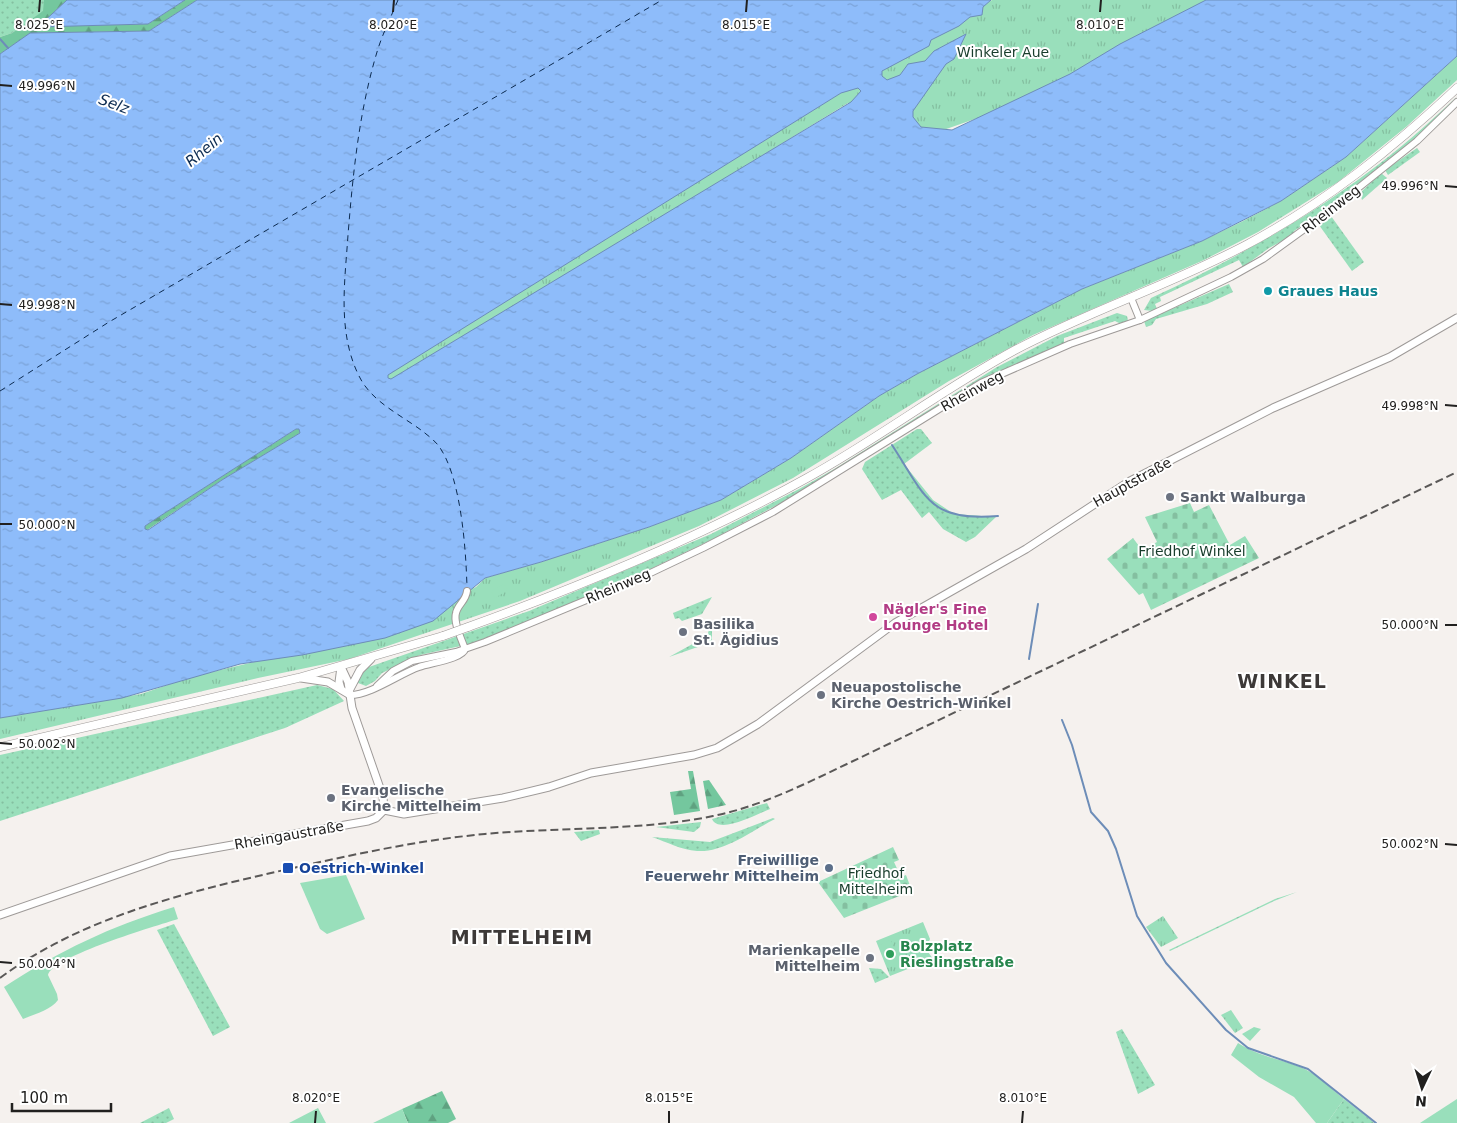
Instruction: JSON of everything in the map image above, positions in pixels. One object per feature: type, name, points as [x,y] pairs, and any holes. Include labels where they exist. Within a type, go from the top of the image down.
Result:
[{"type":"main road","points":[[0,747],[298,678],[443,636],[554,594],[728,520],[811,476],[974,373],[1054,331],[1226,255],[1302,213],[1380,156],[1457,88]]},
{"type":"main road","name":"Hauptstraße","points":[[384,810],[404,814],[503,798],[549,787],[591,773],[694,755],[717,748],[758,724],[895,623],[1026,549],[1130,481],[1272,408],[1390,357],[1457,318]]},
{"type":"main road","points":[[350,692],[360,670],[371,658]]},
{"type":"main road","points":[[341,667],[338,682],[341,689]]},
{"type":"main road","points":[[341,667],[350,692],[352,708],[383,797],[384,810]]},
{"type":"main road","points":[[298,678],[321,680],[350,692]]},
{"type":"main road","name":"Rheingaustraße","points":[[0,915],[170,856],[368,821],[376,818],[384,810]]},
{"type":"street","name":"Rheinweg","points":[[350,692],[377,686],[393,671],[412,661],[464,649],[642,577],[773,512],[981,384],[1070,344],[1140,320],[1231,277],[1263,259],[1332,210],[1402,154],[1457,102]]},
{"type":"street","points":[[1131,298],[1140,320]]},
{"type":"street","points":[[464,649],[455,617],[458,609],[466,599],[467,591]]},
{"type":"green space","points":[[0,0],[44,0],[44,11],[12,33],[0,37]]},
{"type":"green space","points":[[44,0],[67,0],[39,26],[148,24],[185,0],[197,0],[149,31],[31,33],[0,54],[0,37],[12,33],[43,11]]},
{"type":"green space","name":"Winkeler Aue","points":[[992,0],[1208,0],[1083,69],[992,113],[932,134],[911,124],[848,103],[461,340],[391,385],[384,377],[417,354]]},
{"type":"green space","points":[[1457,56],[1457,80],[1406,127],[1338,182],[1258,232],[1204,260],[1033,335],[949,381],[793,478],[699,526],[520,601],[349,659],[258,678],[0,739],[0,718],[141,694],[191,677],[262,660],[467,591],[476,587],[485,578],[649,527],[721,500],[791,458],[879,396],[917,374],[1082,289],[1202,241],[1281,201],[1346,157]]},
{"type":"green space","points":[[1457,96],[1414,141],[1329,207],[1294,231],[1293,235],[1269,248],[1243,267],[1239,260],[1160,297],[1161,301],[1155,304],[1157,309],[1153,311],[1144,310],[1151,298],[1234,257],[1351,185],[1423,128]]},
{"type":"green space","points":[[1417,148],[1420,152],[1388,175],[1385,170]]},
{"type":"green space","points":[[1381,173],[1387,178],[1362,200],[1360,193]]},
{"type":"green space","points":[[1331,216],[1364,262],[1352,271],[1319,225]]},
{"type":"green space","points":[[1229,284],[1233,292],[1207,304],[1156,319],[1152,325],[1146,327],[1144,321]]},
{"type":"green space","points":[[1117,313],[1127,316],[1128,321],[1121,324],[1115,321],[1064,338],[1064,343],[976,383],[807,489],[713,539],[644,572],[483,641],[420,655],[382,673],[375,681],[366,686],[358,683],[358,677],[369,667],[529,611],[711,534],[836,468],[997,367],[1057,336]]},
{"type":"green space","points":[[296,429],[299,429],[300,433],[222,480],[147,530],[145,529],[145,526],[157,518]]},
{"type":"green space","points":[[917,429],[921,429],[932,443],[904,464],[933,500],[954,514],[996,517],[975,537],[966,542],[943,529],[929,512],[922,518],[901,490],[882,500],[862,469],[865,462]]},
{"type":"green space","name":"Friedhof Winkel","points":[[1190,503],[1194,512],[1209,505],[1230,545],[1245,536],[1259,558],[1151,610],[1143,593],[1139,595],[1107,559],[1133,538],[1142,550],[1157,542],[1145,517]]},
{"type":"green space","points":[[504,584],[508,590],[495,598],[491,591]]},
{"type":"green space","points":[[712,597],[702,614],[682,621],[679,618],[675,619],[673,613]]},
{"type":"green space","points":[[707,624],[712,626],[712,642],[669,657],[707,636],[709,630]]},
{"type":"green space","points":[[317,685],[333,689],[344,701],[285,728],[0,821],[0,755]]},
{"type":"green space","points":[[688,771],[693,771],[700,811],[674,815],[670,792],[691,789]]},
{"type":"green space","points":[[709,780],[726,805],[708,809],[703,781]]},
{"type":"green space","points":[[767,803],[770,809],[739,822],[722,825],[712,819]]},
{"type":"green space","points":[[773,818],[775,819],[728,845],[707,851],[685,849],[652,837],[710,842]]},
{"type":"green space","points":[[701,822],[700,827],[694,832],[656,827]]},
{"type":"green space","points":[[599,830],[600,834],[581,841],[574,832]]},
{"type":"green space","name":"Friedhof Mittelheim","points":[[893,847],[899,860],[894,862],[901,877],[906,875],[912,891],[844,918],[818,882]]},
{"type":"green space","points":[[346,875],[365,919],[327,934],[320,929],[300,883]]},
{"type":"green space","points":[[1297,892],[1274,901],[1170,951],[1169,950],[1275,899]]},
{"type":"green space","points":[[174,907],[178,919],[107,942],[67,959],[54,967],[48,975],[58,1000],[47,1009],[23,1019],[4,987],[45,962],[107,931]]},
{"type":"green space","points":[[1163,916],[1178,938],[1161,947],[1146,927]]},
{"type":"green space","points":[[923,922],[930,939],[926,949],[933,959],[890,976],[876,941]]},
{"type":"green space","points":[[174,924],[230,1027],[213,1036],[157,930]]},
{"type":"green space","name":"Bolzplatz Rieslingstraße","points":[[891,940],[900,964],[888,968],[879,945]]},
{"type":"green space","points":[[869,968],[881,969],[889,977],[875,983]]},
{"type":"green space","points":[[1231,1010],[1243,1028],[1235,1033],[1221,1015]]},
{"type":"green space","points":[[1254,1027],[1261,1029],[1250,1041],[1242,1034]]},
{"type":"green space","points":[[1122,1029],[1155,1085],[1138,1094],[1116,1032]]},
{"type":"green space","points":[[1238,1043],[1261,1054],[1306,1070],[1318,1077],[1344,1099],[1327,1123],[1316,1123],[1294,1097],[1259,1077],[1231,1055]]},
{"type":"green space","points":[[442,1091],[456,1119],[448,1123],[408,1123],[402,1109]]},
{"type":"green space","points":[[1344,1099],[1371,1120],[1374,1123],[1327,1123]]},
{"type":"green space","points":[[1457,1099],[1457,1123],[1420,1123]]},
{"type":"green space","points":[[169,1108],[174,1119],[166,1123],[140,1123]]},
{"type":"green space","points":[[318,1108],[326,1123],[289,1123]]},
{"type":"green space","points":[[402,1109],[408,1123],[373,1123]]},
{"type":"water","points":[[67,0],[185,0],[148,24],[38,27]]},
{"type":"water","points":[[197,0],[991,0],[983,7],[982,15],[970,17],[959,26],[931,40],[929,46],[882,71],[882,76],[887,80],[900,75],[908,64],[925,61],[934,51],[966,34],[954,59],[946,64],[913,111],[913,117],[921,127],[952,130],[1070,74],[1120,44],[1206,0],[1457,0],[1457,56],[1346,157],[1281,201],[1202,241],[1082,289],[917,374],[879,396],[791,458],[721,500],[649,527],[485,578],[433,621],[385,638],[302,655],[240,664],[122,698],[0,718],[0,54],[30,33],[149,31]],"holes":[[[858,88],[861,91],[851,102],[391,379],[388,378],[388,375],[841,93]],[[296,429],[299,429],[300,433],[222,480],[148,530],[145,529],[145,526],[157,518]]]},
{"type":"waterway","points":[[0,39],[8,48]]},
{"type":"waterway","points":[[892,445],[922,492],[943,510],[957,515],[975,517],[998,516]]},
{"type":"waterway","points":[[1029,659],[1038,604]]},
{"type":"waterway","points":[[1062,720],[1072,745],[1091,812],[1108,831],[1116,849],[1137,916],[1166,963],[1226,1030],[1248,1048],[1308,1069],[1376,1123]]},
{"type":"ferry route","points":[[398,0],[377,52],[361,120],[348,235],[344,288],[345,324],[352,359],[364,385],[378,400],[432,439],[446,458],[461,513],[467,588]]},
{"type":"ferry route","points":[[0,391],[109,322],[662,0]]},
{"type":"railway","points":[[0,978],[33,956],[67,937],[103,922],[178,896],[255,877],[364,853],[436,840],[485,834],[686,821],[728,813],[757,804],[826,774],[1457,472]]},
{"type":"place","name":"Graues Haus","points":[[1268,291]]},
{"type":"place","name":"Sankt Walburga","points":[[1170,497]]},
{"type":"place","name":"Nägler's Fine Lounge Hotel","points":[[873,617]]},
{"type":"place","name":"Basilika St. Ägidius","points":[[683,632]]},
{"type":"place","name":"Neuapostolische Kirche Oestrich-Winkel","points":[[821,695]]},
{"type":"place","name":"Evangelische Kirche Mittelheim","points":[[331,798]]},
{"type":"place","name":"Oestrich-Winkel","points":[[288,868]]},
{"type":"place","name":"Freiwillige Feuerwehr Mittelheim","points":[[829,868]]},
{"type":"place","name":"Bolzplatz Rieslingstraße","points":[[890,954]]},
{"type":"place","name":"Marienkapelle Mittelheim","points":[[870,958]]},
{"type":"district","name":"WINKEL","points":[[1282,681]]},
{"type":"district","name":"MITTELHEIM","points":[[522,937]]},
{"type":"water label","name":"Selz","points":[[114,104]]},
{"type":"water label","name":"Rhein","points":[[204,150]]}]
